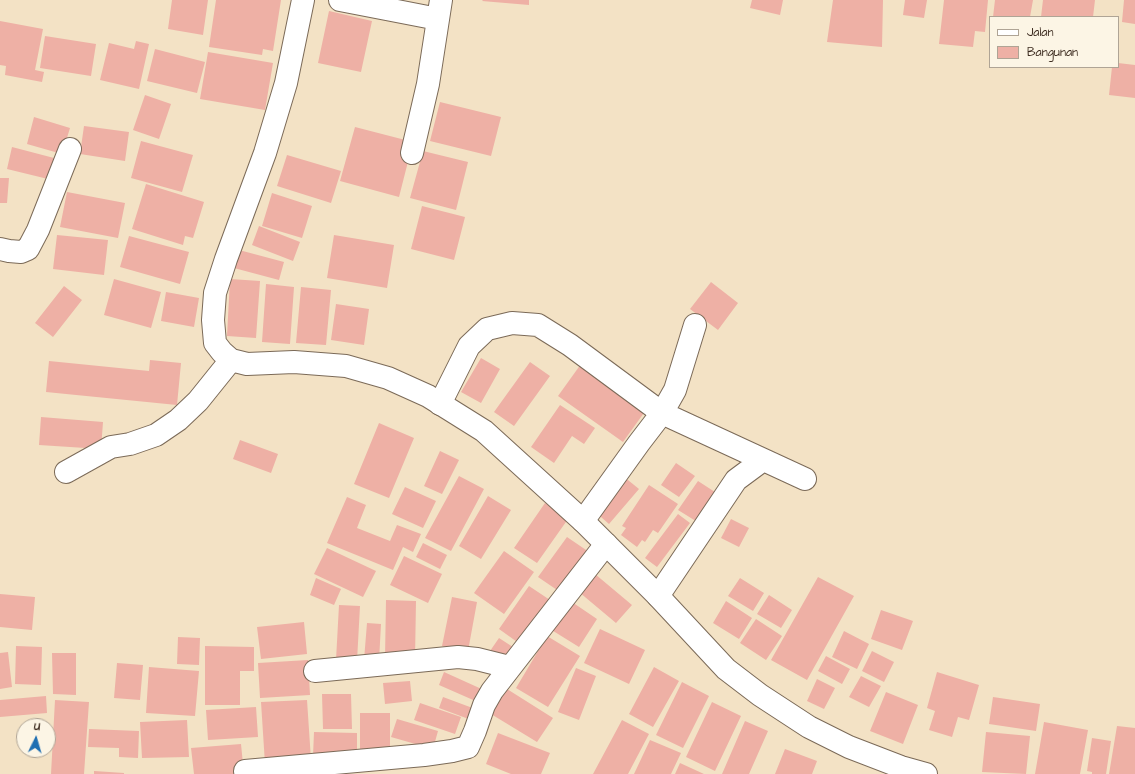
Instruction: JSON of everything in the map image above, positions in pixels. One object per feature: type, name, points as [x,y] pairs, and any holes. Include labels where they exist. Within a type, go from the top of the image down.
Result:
[{"type":"street","points":[[303,0],[286,83],[264,153],[215,293],[213,320],[214,343],[231,360],[247,364],[294,362],[346,366],[388,378],[428,396],[484,431],[583,521],[658,596],[726,669],[760,695],[809,727],[849,747],[901,767],[926,774]]},
{"type":"street","points":[[340,0],[439,9],[428,84],[412,153]]},
{"type":"street","points":[[0,249],[21,252],[28,249],[38,230],[70,149]]},
{"type":"street","points":[[440,404],[469,346],[487,329],[512,323],[538,325],[576,350],[662,413],[805,479]]},
{"type":"street","points":[[583,521],[662,413],[675,390],[695,325]]},
{"type":"street","points":[[66,472],[111,447],[130,444],[156,435],[178,420],[198,400],[231,360]]},
{"type":"street","points":[[658,596],[736,480],[763,460]]},
{"type":"street","points":[[245,771],[424,755],[468,747],[484,705],[492,691],[509,667],[606,544]]},
{"type":"street","points":[[315,671],[458,657],[476,659],[509,667]]},
{"type":"building","points":[[172,0],[208,0],[203,35],[168,29]]},
{"type":"building","points":[[216,0],[281,0],[273,51],[263,49],[262,55],[209,47]]},
{"type":"building","points":[[529,0],[529,5],[482,1]]},
{"type":"building","points":[[752,0],[783,0],[780,15],[750,8]]},
{"type":"building","points":[[833,0],[883,0],[882,47],[827,42]]},
{"type":"building","points":[[905,0],[927,0],[924,18],[903,15]]},
{"type":"building","points":[[944,0],[988,0],[985,32],[975,31],[973,47],[939,44]]},
{"type":"building","points":[[995,0],[1033,0],[1030,16],[993,16]]},
{"type":"building","points":[[1043,0],[1095,0],[1093,16],[1041,16]]},
{"type":"building","points":[[1124,0],[1135,0],[1135,24],[1122,22]]},
{"type":"building","points":[[329,11],[372,21],[361,72],[318,63]]},
{"type":"building","points":[[0,21],[43,29],[35,70],[44,72],[42,82],[5,75],[6,66],[0,65]]},
{"type":"building","points":[[45,36],[96,44],[91,76],[40,68]]},
{"type":"building","points":[[136,41],[149,44],[139,89],[100,80],[109,43],[134,49]]},
{"type":"building","points":[[155,49],[205,62],[197,93],[147,81]]},
{"type":"building","points":[[208,52],[273,63],[265,110],[200,99]]},
{"type":"building","points":[[1119,63],[1135,65],[1135,98],[1109,95],[1112,68],[1119,68]]},
{"type":"building","points":[[145,95],[171,104],[159,139],[133,130]]},
{"type":"building","points":[[440,102],[501,117],[491,156],[430,141]]},
{"type":"building","points":[[34,117],[70,128],[62,154],[27,144]]},
{"type":"building","points":[[84,126],[129,132],[125,161],[80,154]]},
{"type":"building","points":[[355,127],[413,142],[399,197],[340,181]]},
{"type":"building","points":[[141,141],[193,155],[182,192],[131,178]]},
{"type":"building","points":[[12,147],[54,158],[48,179],[7,169]]},
{"type":"building","points":[[423,151],[468,162],[456,210],[410,198]]},
{"type":"building","points":[[287,155],[341,171],[331,203],[277,186]]},
{"type":"building","points":[[0,178],[9,178],[7,203],[0,203]]},
{"type":"building","points":[[146,184],[204,202],[193,238],[185,236],[183,245],[132,229]]},
{"type":"building","points":[[67,192],[125,203],[118,238],[60,227]]},
{"type":"building","points":[[272,193],[312,206],[302,238],[262,226]]},
{"type":"building","points":[[422,206],[465,217],[454,260],[411,249]]},
{"type":"building","points":[[259,226],[300,242],[293,261],[252,245]]},
{"type":"building","points":[[57,235],[108,240],[104,275],[53,269]]},
{"type":"building","points":[[334,235],[394,245],[387,288],[327,278]]},
{"type":"building","points":[[129,236],[189,252],[180,284],[120,267]]},
{"type":"building","points":[[239,250],[284,262],[279,280],[234,268]]},
{"type":"building","points":[[114,279],[161,292],[151,328],[104,315]]},
{"type":"building","points":[[230,279],[260,281],[256,338],[227,336]]},
{"type":"building","points":[[711,282],[738,303],[718,330],[690,309]]},
{"type":"building","points":[[266,284],[294,287],[290,344],[262,342]]},
{"type":"building","points":[[64,286],[82,300],[53,337],[35,323]]},
{"type":"building","points":[[301,287],[331,290],[326,345],[296,343]]},
{"type":"building","points":[[166,292],[199,298],[194,327],[161,321]]},
{"type":"building","points":[[336,304],[369,309],[364,345],[331,340]]},
{"type":"building","points":[[481,358],[500,369],[481,403],[461,392]]},
{"type":"building","points":[[150,360],[181,363],[177,405],[46,392],[49,361],[149,371]]},
{"type":"building","points":[[530,362],[550,376],[514,426],[494,412]]},
{"type":"building","points":[[581,364],[646,410],[623,442],[558,396]]},
{"type":"building","points":[[560,405],[595,428],[584,444],[572,436],[554,463],[531,447]]},
{"type":"building","points":[[41,417],[103,422],[101,449],[39,445]]},
{"type":"building","points":[[379,423],[414,438],[389,498],[354,484]]},
{"type":"building","points":[[240,440],[278,454],[271,473],[233,459]]},
{"type":"building","points":[[440,451],[459,460],[442,494],[424,486]]},
{"type":"building","points":[[676,463],[695,476],[679,497],[661,485]]},
{"type":"building","points":[[459,476],[484,489],[451,551],[425,538]]},
{"type":"building","points":[[623,476],[639,489],[609,524],[593,510]]},
{"type":"building","points":[[698,481],[718,494],[699,523],[678,510]]},
{"type":"building","points":[[649,485],[678,504],[658,533],[653,530],[645,542],[642,540],[637,547],[621,535],[626,528],[622,526]]},
{"type":"building","points":[[405,487],[436,501],[423,528],[392,514]]},
{"type":"building","points":[[488,496],[511,510],[481,559],[459,546]]},
{"type":"building","points":[[347,497],[366,505],[357,528],[390,541],[397,525],[421,534],[413,552],[403,547],[393,570],[327,543]]},
{"type":"building","points":[[545,503],[568,519],[537,563],[514,548]]},
{"type":"building","points":[[678,514],[690,523],[657,567],[645,558]]},
{"type":"building","points":[[731,519],[749,528],[739,547],[721,538]]},
{"type":"building","points":[[567,537],[589,552],[560,592],[538,577]]},
{"type":"building","points":[[423,543],[447,555],[440,569],[416,557]]},
{"type":"building","points":[[327,548],[376,571],[363,597],[314,574]]},
{"type":"building","points":[[504,551],[534,572],[504,614],[474,593]]},
{"type":"building","points":[[404,556],[442,574],[428,603],[390,585]]},
{"type":"building","points":[[595,574],[632,605],[616,623],[579,592]]},
{"type":"building","points":[[818,577],[854,596],[807,680],[771,660]]},
{"type":"building","points":[[316,578],[341,589],[334,605],[310,595]]},
{"type":"building","points":[[740,578],[764,593],[753,611],[728,596]]},
{"type":"building","points":[[529,586],[550,600],[520,644],[499,629]]},
{"type":"building","points":[[0,594],[35,597],[32,630],[0,627]]},
{"type":"building","points":[[769,595],[792,610],[781,628],[757,614]]},
{"type":"building","points":[[452,597],[477,602],[468,651],[442,646]]},
{"type":"building","points":[[386,600],[416,601],[415,659],[385,658]]},
{"type":"building","points":[[569,600],[597,619],[579,647],[550,629]]},
{"type":"building","points":[[726,601],[752,618],[739,639],[713,623]]},
{"type":"building","points":[[339,605],[360,606],[357,661],[336,660]]},
{"type":"building","points":[[881,610],[913,621],[902,650],[871,639]]},
{"type":"building","points":[[756,619],[782,636],[766,660],[740,643]]},
{"type":"building","points":[[304,622],[307,654],[261,659],[257,627]]},
{"type":"building","points":[[367,623],[381,624],[379,661],[364,660]]},
{"type":"building","points":[[600,629],[645,650],[629,684],[584,663]]},
{"type":"building","points":[[844,631],[869,644],[857,669],[832,657]]},
{"type":"building","points":[[547,636],[580,656],[548,707],[516,688]]},
{"type":"building","points":[[178,637],[200,638],[199,665],[177,664]]},
{"type":"building","points":[[499,638],[516,649],[508,662],[490,651]]},
{"type":"building","points":[[16,646],[42,647],[41,685],[15,684]]},
{"type":"building","points":[[205,646],[254,647],[254,671],[240,671],[240,705],[205,705]]},
{"type":"building","points":[[872,651],[894,662],[884,682],[862,671]]},
{"type":"building","points":[[8,652],[12,687],[0,689],[0,653]]},
{"type":"building","points":[[52,653],[76,653],[76,695],[53,694]]},
{"type":"building","points":[[826,656],[850,669],[842,684],[818,671]]},
{"type":"building","points":[[308,660],[310,695],[260,698],[258,663]]},
{"type":"building","points":[[117,663],[143,665],[140,700],[114,698]]},
{"type":"building","points":[[149,667],[199,671],[195,716],[146,713]]},
{"type":"building","points":[[654,667],[679,681],[653,727],[629,714]]},
{"type":"building","points":[[576,668],[596,676],[579,720],[558,712]]},
{"type":"building","points":[[444,672],[486,691],[480,703],[439,685]]},
{"type":"building","points":[[937,672],[979,685],[969,720],[958,717],[952,737],[929,730],[935,711],[927,708]]},
{"type":"building","points":[[861,676],[881,686],[869,707],[849,697]]},
{"type":"building","points":[[817,679],[835,688],[824,709],[807,701]]},
{"type":"building","points":[[410,681],[412,701],[385,704],[383,683]]},
{"type":"building","points":[[682,682],[709,696],[683,748],[656,735]]},
{"type":"building","points":[[507,689],[553,718],[537,742],[491,714]]},
{"type":"building","points":[[886,692],[918,705],[903,744],[870,731]]},
{"type":"building","points":[[322,694],[351,694],[352,729],[323,729]]},
{"type":"building","points":[[46,696],[47,713],[0,717],[0,700]]},
{"type":"building","points":[[443,697],[478,710],[474,721],[439,708]]},
{"type":"building","points":[[993,697],[1040,704],[1036,731],[989,724]]},
{"type":"building","points":[[55,700],[89,702],[84,774],[51,774],[52,758],[56,758],[56,718],[54,718]]},
{"type":"building","points":[[307,700],[311,760],[265,764],[261,702]]},
{"type":"building","points":[[712,702],[741,716],[715,771],[686,757]]},
{"type":"building","points":[[420,703],[461,717],[455,734],[414,720]]},
{"type":"building","points":[[256,707],[258,737],[208,740],[206,710]]},
{"type":"building","points":[[360,713],[390,713],[390,752],[360,752]]},
{"type":"building","points":[[397,719],[438,731],[433,749],[391,737]]},
{"type":"building","points":[[187,720],[189,757],[142,758],[140,722]]},
{"type":"building","points":[[622,720],[649,734],[628,774],[593,774]]},
{"type":"building","points":[[745,721],[768,731],[749,774],[722,774]]},
{"type":"building","points":[[1044,722],[1088,730],[1080,774],[1035,774]]},
{"type":"building","points":[[1117,726],[1135,728],[1135,774],[1109,774]]},
{"type":"building","points":[[89,729],[139,731],[138,758],[119,757],[119,748],[88,747]]},
{"type":"building","points":[[314,732],[357,733],[357,757],[313,756]]},
{"type":"building","points":[[986,732],[1030,736],[1026,774],[982,772]]},
{"type":"building","points":[[498,733],[550,753],[541,774],[511,774],[486,764]]},
{"type":"building","points":[[1092,738],[1111,741],[1106,774],[1092,774],[1092,772],[1087,771]]},
{"type":"building","points":[[650,740],[681,753],[671,774],[634,774]]},
{"type":"building","points":[[241,744],[244,774],[194,774],[191,748]]},
{"type":"building","points":[[785,749],[817,761],[812,774],[775,774]]},
{"type":"building","points":[[680,763],[704,774],[675,774]]},
{"type":"building","points":[[94,771],[124,773],[124,774],[94,774]]}]
